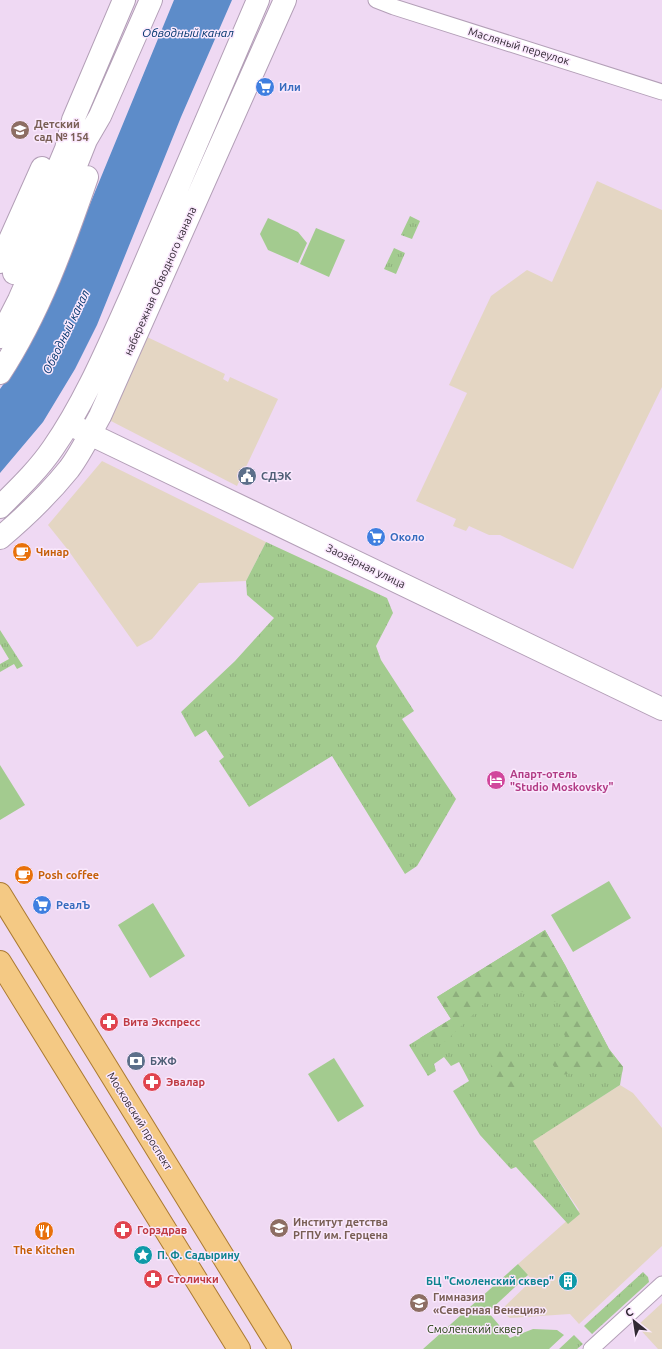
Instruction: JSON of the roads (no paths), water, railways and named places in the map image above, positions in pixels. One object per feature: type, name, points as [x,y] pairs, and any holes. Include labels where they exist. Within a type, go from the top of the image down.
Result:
[{"type":"main road","points":[[0,305],[66,149],[73,120],[124,0]]},
{"type":"main road","points":[[0,337],[32,271],[86,140],[100,116],[151,0]]},
{"type":"main road","name":"набережная Обводного канала","points":[[0,506],[38,467],[69,424],[128,302],[258,0]]},
{"type":"main road","name":"набережная Обводного канала","points":[[0,538],[55,486],[70,468],[90,434],[121,370],[285,0]]},
{"type":"main road","points":[[0,372],[35,310],[61,248],[98,145],[100,116]]},
{"type":"main road","points":[[0,262],[53,144],[73,120]]},
{"type":"main road","name":"Заозёрная улица","points":[[69,424],[662,709]]},
{"type":"main road","name":"Московский проспект","points":[[0,894],[280,1349]]},
{"type":"main road","points":[[0,962],[239,1349]]},
{"type":"street","name":"Масляный переулок","points":[[376,0],[662,92]]},
{"type":"street","points":[[591,1349],[662,1284]]},
{"type":"water","name":"Обводный канал","points":[[174,0],[232,0],[181,117],[97,325],[75,369],[43,422],[0,473],[0,389],[17,365],[57,284]]},
{"type":"place","name":"Или","points":[[265,87]]},
{"type":"place","name":"Детский сад № 154","points":[[20,130]]},
{"type":"place","name":"СДЭК","points":[[247,476]]},
{"type":"place","name":"Около","points":[[376,537]]},
{"type":"place","name":"Чинар","points":[[22,552]]},
{"type":"place","name":"Апарт-отель \"Studio Moskovsky\"","points":[[496,780]]},
{"type":"place","name":"Posh coffee","points":[[24,875]]},
{"type":"place","name":"РеалЪ","points":[[42,905]]},
{"type":"place","name":"Вита Экспресс","points":[[109,1022]]},
{"type":"place","name":"БЖФ","points":[[136,1061]]},
{"type":"place","name":"Эвалар","points":[[152,1082]]},
{"type":"place","name":"Институт детства РГПУ им. Герцена","points":[[279,1228]]},
{"type":"place","name":"Горздрав","points":[[123,1230]]},
{"type":"place","name":"The Kitchen","points":[[44,1231]]},
{"type":"place","name":"П. Ф. Садырину","points":[[143,1255]]},
{"type":"place","name":"Столички","points":[[153,1279]]},
{"type":"place","name":"БЦ \"Смоленский сквер\"","points":[[568,1281]]},
{"type":"place","name":"Гимназия «Северная Венеция»","points":[[419,1303]]},
{"type":"park label","name":"Смоленский сквер","points":[[475,1329]]}]
